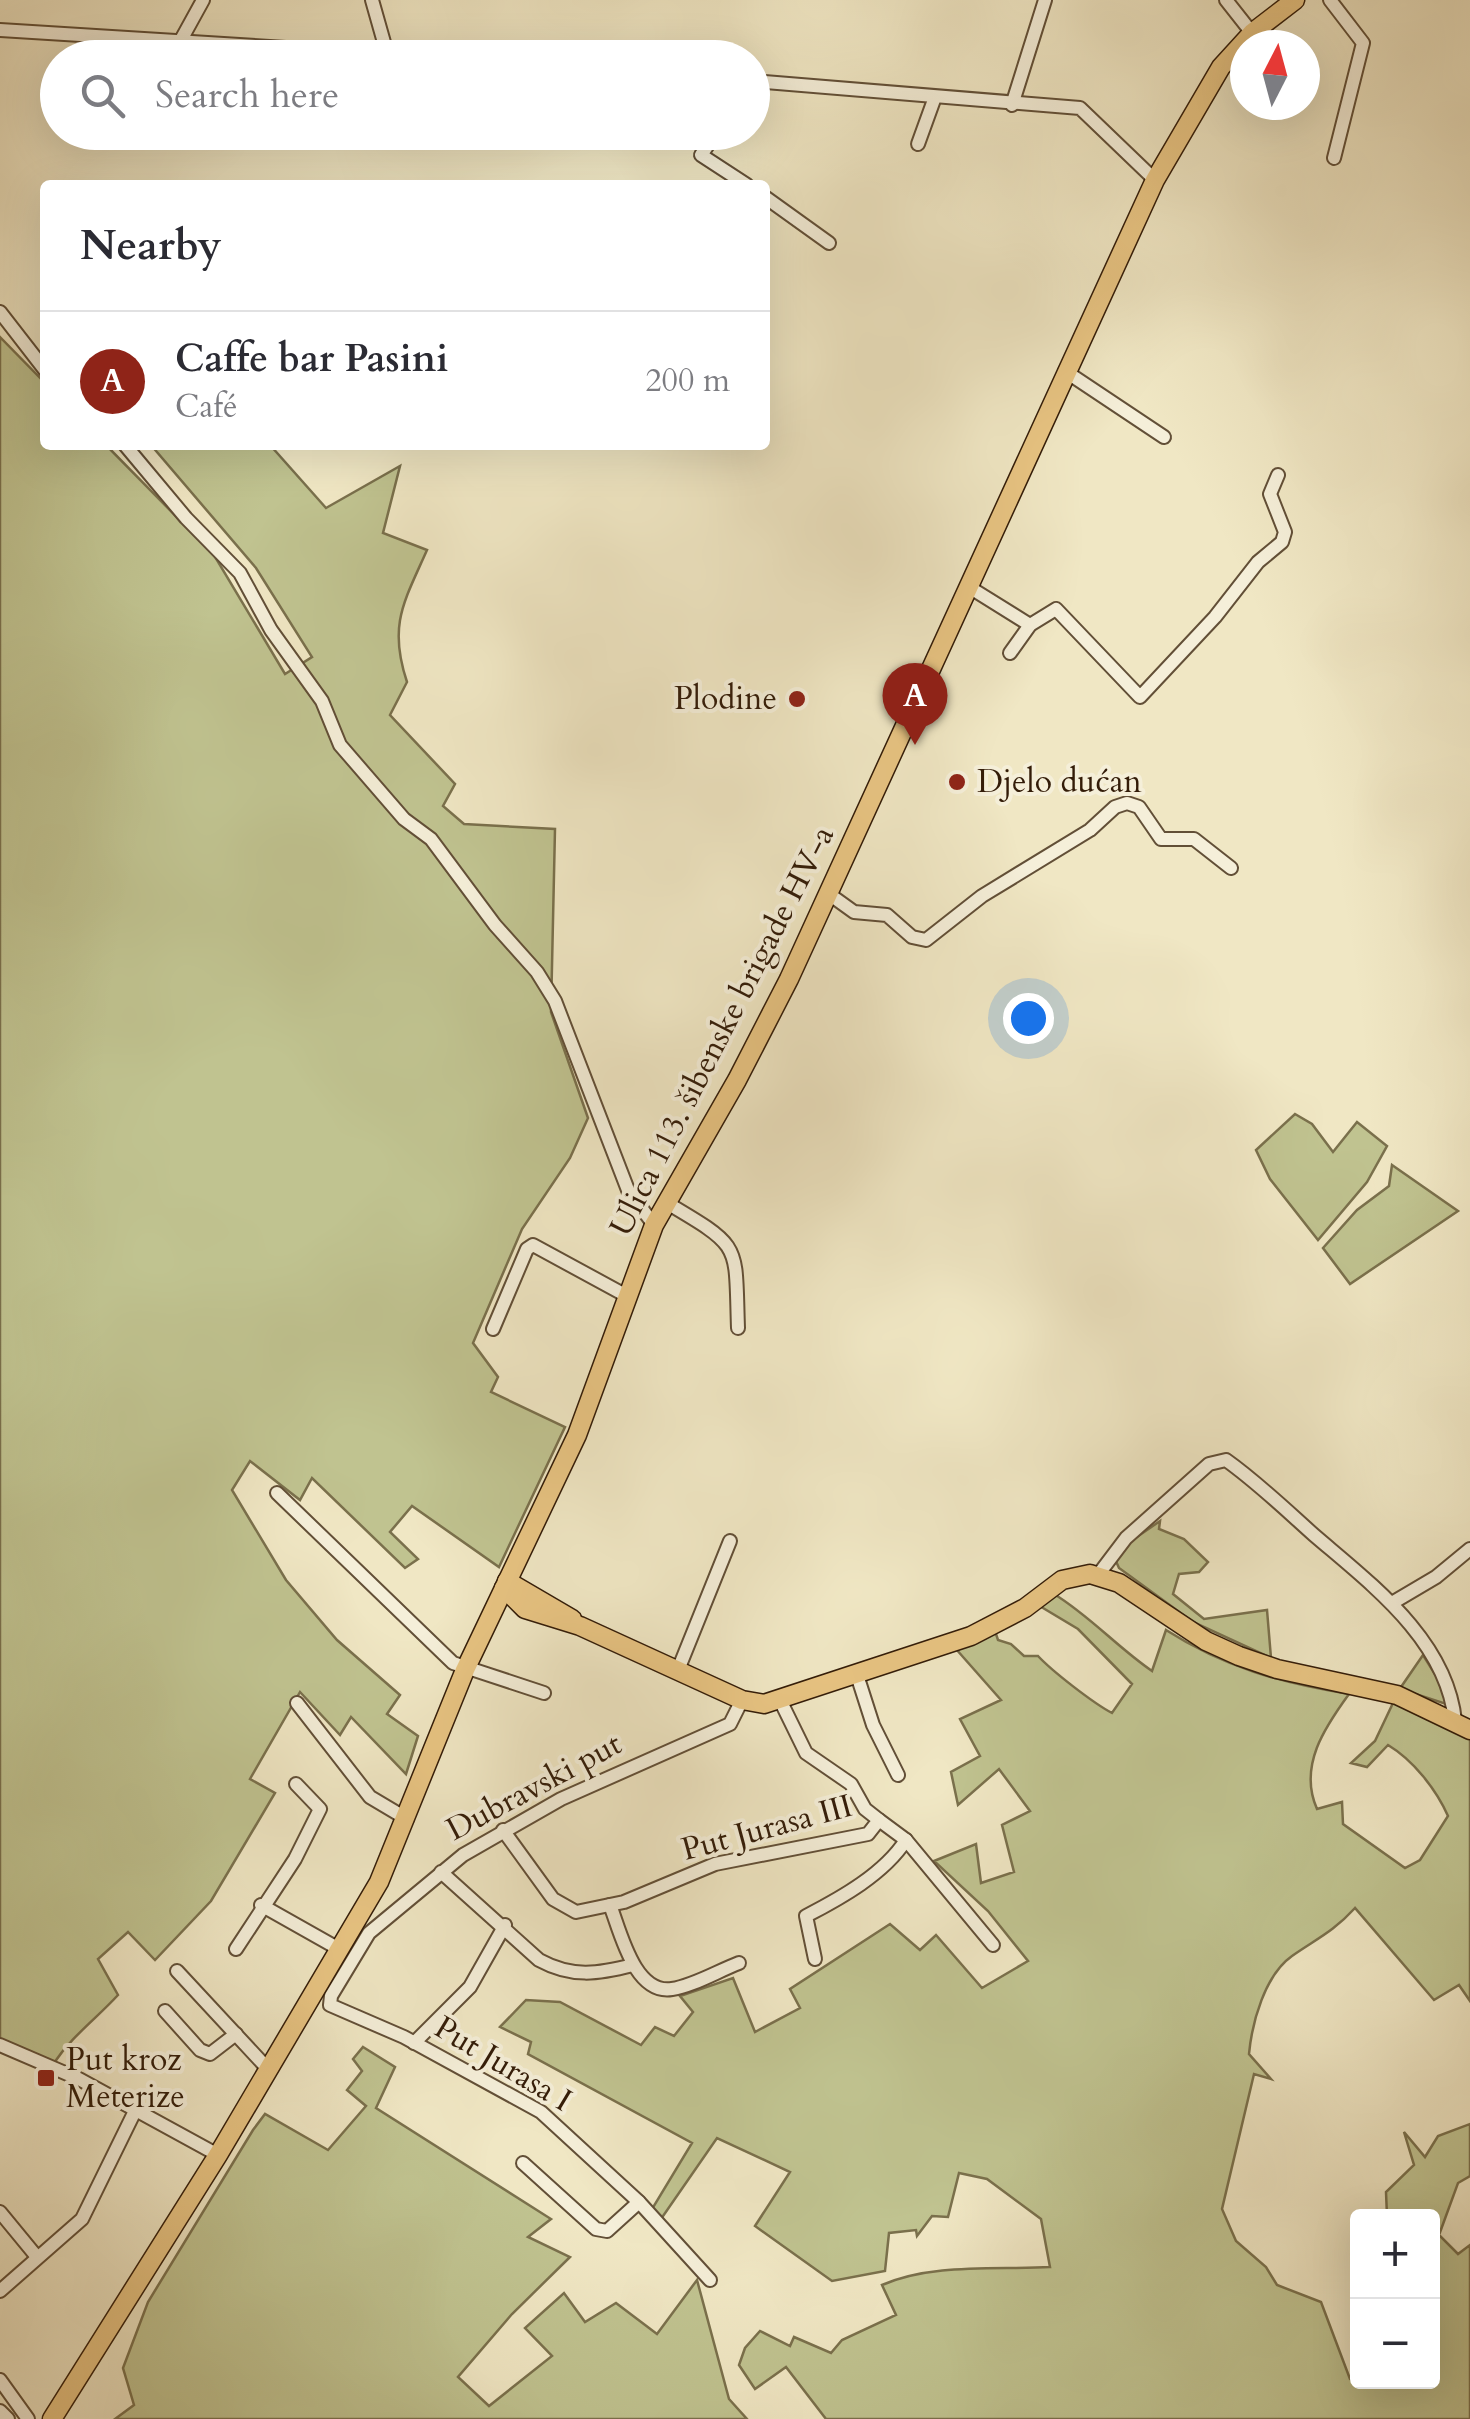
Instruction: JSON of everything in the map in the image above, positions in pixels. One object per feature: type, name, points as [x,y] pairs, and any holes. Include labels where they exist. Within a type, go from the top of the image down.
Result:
[{"type":"main road","name":"Ulica 113. šibenske brigade HV-a","points":[[1255,30],[1274,7],[1296,0]]},
{"type":"main road","name":"Ulica 113. šibenske brigade HV-a","points":[[52,2419],[218,2155],[378,1882],[407,1819],[464,1670],[577,1435],[625,1295],[654,1225],[738,1080],[828,894],[1155,180],[1230,57]]},
{"type":"main road","points":[[505,1585],[525,1609],[580,1626],[742,1700],[781,1702],[971,1636],[1025,1608],[1062,1580],[1098,1575],[1239,1656],[1277,1669],[1397,1695],[1463,1725]]},
{"type":"main road","points":[[505,1585],[554,1605],[580,1626]]},
{"type":"main road","points":[[482,1632],[498,1618],[525,1609]]},
{"type":"street","points":[[0,30],[181,40],[203,0]]},
{"type":"street","points":[[372,0],[383,40]]},
{"type":"street","points":[[1012,105],[1045,0]]},
{"type":"street","points":[[1226,0],[1250,30]]},
{"type":"street","points":[[1330,0],[1363,43],[1334,158]]},
{"type":"street","points":[[770,82],[1080,108],[1155,180]]},
{"type":"street","points":[[918,144],[935,97]]},
{"type":"street","points":[[704,150],[701,154],[740,180]]},
{"type":"street","points":[[770,201],[828,243]]},
{"type":"street","points":[[0,312],[40,364]]},
{"type":"street","points":[[1065,371],[1164,437]]},
{"type":"street","points":[[129,450],[186,518],[240,573],[272,630],[322,702],[340,744],[404,819],[432,839],[495,924],[538,972],[555,1002],[628,1190],[654,1225]]},
{"type":"street","points":[[1010,653],[1030,625],[1056,609],[1140,697],[1215,617],[1258,562],[1282,542],[1285,532],[1270,494],[1278,475]]},
{"type":"street","points":[[969,588],[1030,625]]},
{"type":"street","points":[[828,894],[854,912],[888,915],[912,937],[926,940],[982,896],[1090,830],[1114,807],[1127,803],[1139,807],[1161,839],[1194,839],[1231,868]]},
{"type":"street","points":[[667,1203],[722,1236],[732,1247],[740,1274],[738,1328]]},
{"type":"street","points":[[492,1329],[527,1249],[533,1245],[625,1295]]},
{"type":"street","points":[[1098,1575],[1126,1538],[1209,1464],[1226,1460],[1392,1603],[1433,1656],[1463,1725]]},
{"type":"street","points":[[277,1493],[438,1652],[464,1670],[544,1693]]},
{"type":"street","points":[[678,1670],[730,1541]]},
{"type":"street","points":[[1392,1603],[1436,1578],[1470,1549]]},
{"type":"street","points":[[857,1675],[873,1725],[898,1775]]},
{"type":"street","name":"Dubravski put","points":[[331,1996],[369,1933],[441,1872],[503,1830],[560,1799],[730,1724],[742,1700]]},
{"type":"street","name":"Put Jurasa III","points":[[781,1702],[806,1753],[851,1784],[865,1810],[906,1840],[994,1944]]},
{"type":"street","points":[[297,1703],[370,1797],[407,1819]]},
{"type":"street","points":[[236,1949],[261,1905],[295,1859],[320,1809],[296,1784]]},
{"type":"street","name":"Put Jurasa III","points":[[503,1830],[563,1908],[576,1912],[610,1905],[715,1864],[868,1834],[879,1820]]},
{"type":"street","name":"Put Jurasa III","points":[[815,1959],[806,1916],[839,1899],[897,1854],[906,1840]]},
{"type":"street","points":[[441,1872],[505,1925],[539,1960],[556,1969],[578,1975],[633,1965]]},
{"type":"street","points":[[261,1905],[339,1949]]},
{"type":"street","points":[[610,1905],[633,1965],[651,1984],[669,1990],[739,1962]]},
{"type":"street","points":[[414,2042],[470,1987],[505,1925]]},
{"type":"street","points":[[177,1971],[268,2070]]},
{"type":"street","name":"Put Jurasa I","points":[[331,1996],[330,2005],[341,2012],[414,2042],[542,2112],[639,2202],[710,2280]]},
{"type":"street","points":[[165,2011],[200,2050],[210,2054],[236,2034]]},
{"type":"street","points":[[0,2045],[79,2079],[218,2155]]},
{"type":"street","points":[[0,2292],[82,2219],[136,2110]]},
{"type":"street","points":[[523,2163],[596,2229],[607,2230],[639,2202]]},
{"type":"street","points":[[0,2212],[37,2256]]},
{"type":"street","points":[[2,2385],[28,2419]]},
{"type":"street","points":[[0,2411],[8,2419]]},
{"type":"green space","points":[[0,337],[40,378],[40,450],[111,450],[214,555],[285,674],[312,657],[256,568],[155,450],[274,450],[326,508],[400,466],[383,533],[427,550],[401,614],[399,645],[407,682],[390,715],[455,784],[443,806],[464,824],[555,829],[551,1012],[588,1118],[570,1158],[522,1229],[473,1343],[498,1377],[491,1392],[565,1427],[499,1567],[412,1506],[390,1532],[418,1559],[405,1568],[312,1478],[300,1500],[250,1461],[232,1490],[286,1580],[337,1640],[400,1695],[387,1714],[418,1736],[406,1774],[351,1717],[340,1735],[300,1692],[250,1779],[275,1793],[211,1901],[155,1960],[128,1932],[98,1959],[118,1995],[54,2063],[0,2039]]},
{"type":"green space","points":[[1295,1114],[1312,1124],[1333,1152],[1357,1122],[1387,1146],[1367,1182],[1318,1240],[1270,1179],[1256,1150]]},
{"type":"green space","points":[[1392,1165],[1458,1211],[1350,1284],[1323,1248],[1357,1210],[1389,1186]]},
{"type":"green space","points":[[1160,1521],[1159,1529],[1184,1539],[1208,1562],[1199,1572],[1179,1574],[1173,1594],[1204,1619],[1267,1610],[1271,1658],[1193,1622],[1119,1568],[1115,1559],[1131,1541]]},
{"type":"green space","points":[[1054,1594],[1152,1671],[1166,1630],[1254,1672],[1349,1694],[1323,1734],[1312,1762],[1312,1793],[1317,1809],[1342,1802],[1343,1824],[1405,1868],[1420,1860],[1448,1816],[1443,1806],[1415,1767],[1388,1745],[1367,1767],[1351,1763],[1375,1741],[1393,1703],[1426,1715],[1470,1739],[1470,2001],[1459,1985],[1434,2000],[1355,1908],[1292,1956],[1267,1987],[1253,2028],[1249,2054],[1271,2079],[1254,2074],[1222,2209],[1236,2241],[1266,2267],[1277,2285],[1321,2302],[1350,2379],[1350,2389],[1440,2389],[1440,2236],[1458,2254],[1470,2245],[1470,2419],[826,2419],[786,2367],[755,2389],[739,2365],[745,2348],[760,2331],[790,2346],[794,2337],[831,2353],[842,2340],[896,2315],[882,2285],[943,2270],[1050,2267],[1041,2219],[987,2179],[959,2173],[948,2217],[932,2216],[917,2236],[916,2230],[889,2233],[885,2271],[832,2281],[755,2226],[790,2172],[717,2138],[661,2219],[652,2209],[692,2143],[528,2054],[531,2042],[500,2027],[526,2000],[560,2002],[641,2045],[655,2027],[674,2036],[693,2012],[680,1996],[733,1978],[755,2032],[800,2008],[790,1989],[890,1924],[920,1950],[936,1935],[982,1988],[1028,1961],[988,1911],[934,1861],[976,1844],[981,1883],[1014,1872],[1002,1825],[1030,1811],[999,1769],[958,1805],[951,1772],[980,1756],[960,1719],[1001,1700],[956,1649],[995,1631],[998,1640],[1011,1644],[1024,1656],[1038,1656],[1112,1713],[1132,1684],[1078,1629],[1038,1605]]},
{"type":"green space","points":[[1423,1655],[1443,1687],[1446,1704],[1385,1684],[1401,1687]]},
{"type":"green space","points":[[363,2047],[395,2067],[376,2108],[551,2219],[528,2237],[570,2257],[512,2314],[458,2377],[489,2406],[552,2356],[525,2328],[564,2293],[585,2322],[616,2303],[657,2334],[697,2280],[729,2399],[747,2419],[115,2419],[134,2405],[123,2368],[148,2302],[253,2130],[265,2114],[328,2150],[366,2106],[347,2090],[362,2071],[353,2059]]},
{"type":"green space","points":[[1470,2124],[1470,2176],[1458,2183],[1440,2232],[1440,2209],[1387,2209],[1386,2192],[1414,2165],[1404,2132],[1425,2157],[1438,2136]]},
{"type":"place","name":"Plodine","points":[[797,699]]},
{"type":"place","name":"Caffe bar Pasini","points":[[915,745]]},
{"type":"place","name":"Djelo dućan","points":[[957,782]]},
{"type":"place","name":"Put kroz Meterize","points":[[46,2078]]}]
